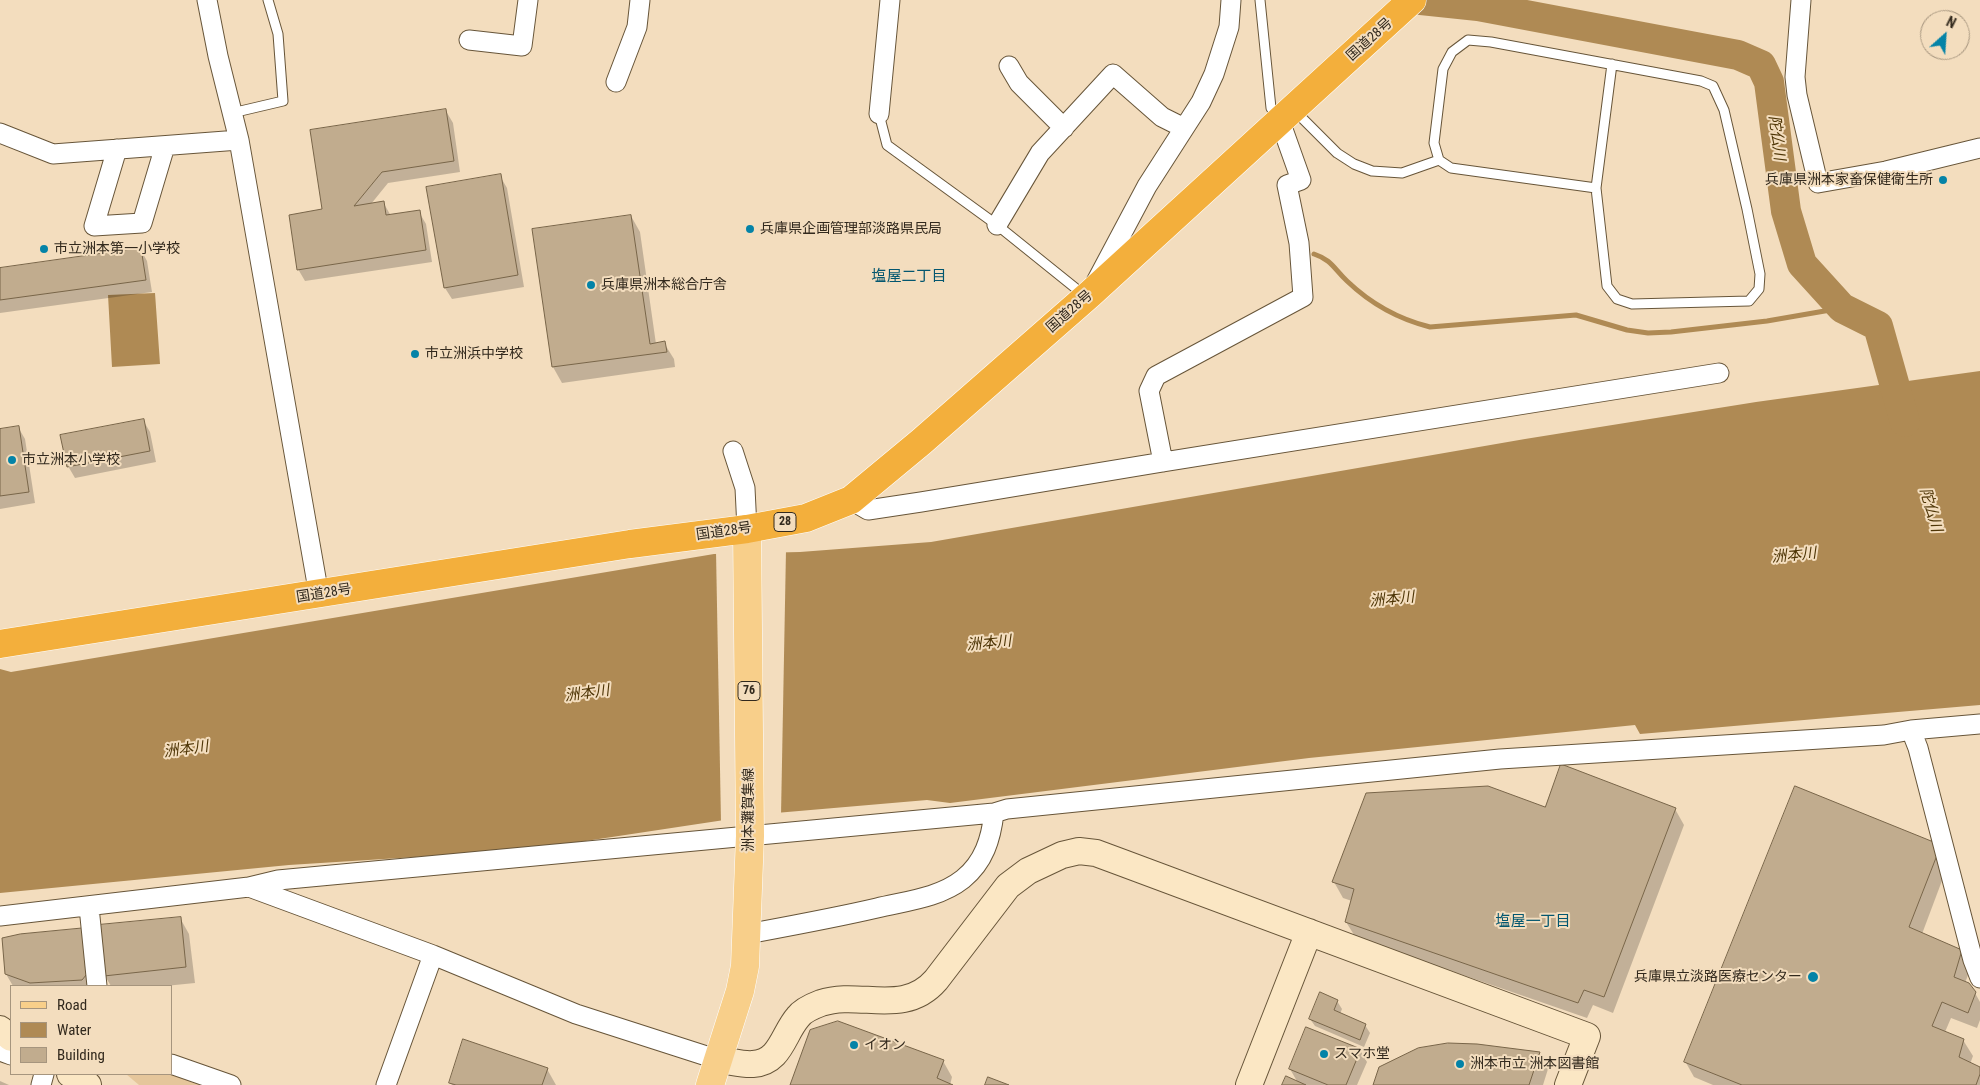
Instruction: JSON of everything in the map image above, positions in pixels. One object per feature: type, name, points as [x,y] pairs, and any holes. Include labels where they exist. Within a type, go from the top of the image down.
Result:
[{"type":"highway","name":"国道28号","points":[[0,644],[630,544],[747,538],[851,500],[1088,296],[1412,0]]},
{"type":"main road","name":"洲本灘賀集線","points":[[710,1085],[740,991],[745,966],[750,836],[747,538]]},
{"type":"street","points":[[207,0],[218,56],[239,140],[319,594]]},
{"type":"street","points":[[469,40],[522,46],[528,0]]},
{"type":"street","points":[[616,82],[637,27],[640,0]]},
{"type":"street","points":[[879,114],[890,0]]},
{"type":"street","points":[[1088,296],[1147,186],[1201,102],[1214,74],[1229,27],[1231,0]]},
{"type":"street","points":[[1801,0],[1795,77],[1797,95],[1818,184],[1886,171],[1980,148]]},
{"type":"street","points":[[1009,66],[1019,83],[1064,128]]},
{"type":"street","points":[[997,225],[1040,153],[1113,74],[1162,117],[1184,128]]},
{"type":"street","points":[[1163,462],[1149,391],[1156,376],[1303,297],[1299,243],[1287,185],[1301,180],[1287,115]]},
{"type":"street","points":[[0,133],[52,154],[239,140]]},
{"type":"street","points":[[117,150],[94,226],[142,223],[165,146]]},
{"type":"street","points":[[851,500],[868,510],[1719,373]]},
{"type":"street","points":[[733,451],[745,488],[747,538]]},
{"type":"street","points":[[0,916],[249,887],[278,880],[994,813],[1007,809],[1500,759],[1884,735],[1911,730],[1980,724]]},
{"type":"street","points":[[1911,730],[1918,748],[1973,960],[1980,978]]},
{"type":"street","points":[[747,934],[822,920],[948,890],[965,878],[985,853],[992,832],[994,813]]},
{"type":"street","points":[[249,887],[433,955],[576,1014],[719,1060],[752,1064],[764,1062],[779,1050],[797,1017],[804,1011],[821,1003],[834,1000],[907,1000],[918,996],[936,980],[1008,886],[1028,871],[1062,855],[1078,851],[1096,853],[1586,1036],[1568,1085]]},
{"type":"street","points":[[89,907],[97,985]]},
{"type":"street","points":[[1249,1085],[1309,932]]},
{"type":"street","points":[[386,1085],[433,955]]},
{"type":"street","points":[[0,1029],[10,1037]]},
{"type":"street","points":[[172,1064],[231,1085]]},
{"type":"street","points":[[72,1075],[88,1085]]},
{"type":"lane","points":[[232,113],[283,102],[278,34],[268,0]]},
{"type":"lane","points":[[1260,0],[1271,108],[1287,115],[1354,164],[1372,171],[1402,173],[1439,160]]},
{"type":"lane","points":[[1596,188],[1451,168],[1439,160],[1434,143],[1443,69],[1452,52],[1468,40],[1491,42],[1612,64],[1701,81],[1713,86],[1724,110],[1747,209],[1760,274],[1759,289],[1749,301],[1632,304],[1617,299],[1607,286],[1596,188],[1612,64]]},
{"type":"lane","points":[[879,114],[887,145],[997,225],[1088,296]]},
{"type":"shaded area","points":[[172,1074],[204,1085],[139,1085],[127,1075]]},
{"type":"water","points":[[155,293],[160,364],[112,367],[108,295]]},
{"type":"water","name":"洲本川","points":[[1980,371],[1980,705],[1640,734],[1635,725],[1309,758],[950,803],[927,800],[764,814],[526,850],[289,865],[0,893],[0,669],[11,672],[714,554],[800,552],[931,542],[1525,439],[1756,402]]},
{"type":"pier","points":[[786,550],[781,815],[721,823],[716,551]]},
{"type":"building","points":[[446,109],[454,161],[382,172],[354,206],[384,201],[386,215],[420,210],[426,250],[297,270],[289,215],[322,209],[310,130]]},
{"type":"building","points":[[501,174],[518,275],[444,288],[426,187]]},
{"type":"building","name":"兵庫県洲本総合庁舎","points":[[631,215],[650,344],[665,341],[667,352],[552,367],[532,229]]},
{"type":"building","points":[[141,248],[146,280],[0,300],[0,268]]},
{"type":"building","points":[[144,419],[150,451],[67,467],[60,435]]},
{"type":"building","name":"市立洲本小学校","points":[[19,426],[29,492],[0,496],[0,429]]},
{"type":"building","points":[[1561,764],[1676,808],[1604,997],[1584,990],[1578,1003],[1345,922],[1354,889],[1332,882],[1366,793],[1488,786],[1545,807]]},
{"type":"building","points":[[1795,786],[1941,845],[1909,927],[1962,950],[1954,977],[1969,983],[1976,992],[1968,1013],[1942,1002],[1932,1026],[1964,1039],[1959,1057],[1980,1067],[1980,1074],[1976,1085],[1742,1085],[1684,1062]]},
{"type":"building","points":[[181,917],[186,967],[104,976],[98,925]]},
{"type":"building","points":[[86,928],[91,969],[82,980],[30,983],[5,974],[2,938],[20,934]]},
{"type":"building","points":[[1320,992],[1338,1000],[1334,1010],[1366,1024],[1360,1040],[1309,1019]]},
{"type":"building","name":"イオン","points":[[838,1021],[944,1060],[937,1078],[953,1085],[790,1085],[810,1030]]},
{"type":"building","points":[[1306,1027],[1361,1049],[1346,1085],[1328,1085],[1289,1069]]},
{"type":"building","points":[[463,1039],[548,1068],[542,1085],[456,1085],[449,1083]]},
{"type":"building","name":"洲本市立 洲本図書館","points":[[1448,1043],[1477,1044],[1540,1052],[1529,1085],[1373,1085],[1379,1067],[1418,1048]]},
{"type":"building","points":[[1286,1076],[1306,1085],[1282,1085]]},
{"type":"building","points":[[988,1077],[1009,1085],[985,1085]]},
{"type":"waterway","name":"陀仏川","points":[[1421,0],[1478,6],[1738,55],[1761,65],[1769,82],[1786,211],[1802,264],[1842,308],[1878,326],[1905,422]]},
{"type":"waterway","points":[[1314,254],[1329,262],[1356,289],[1375,304],[1407,320],[1430,327],[1576,315],[1627,330],[1648,333],[1671,332],[1767,321],[1842,308]]},
{"type":"place","name":"兵庫県洲本家畜保健衛生所","points":[[1943,180]]},
{"type":"place","name":"兵庫県企画管理部淡路県民局","points":[[750,229]]},
{"type":"place","name":"市立洲本第一小学校","points":[[44,249]]},
{"type":"place","name":"兵庫県洲本総合庁舎","points":[[591,285]]},
{"type":"place","name":"市立洲浜中学校","points":[[415,354]]},
{"type":"place","name":"市立洲本小学校","points":[[12,460]]},
{"type":"place","name":"兵庫県立淡路医療センター","points":[[1813,977]]},
{"type":"place","name":"イオン","points":[[854,1045]]},
{"type":"place","name":"スマホ堂","points":[[1324,1054]]},
{"type":"place","name":"洲本市立 洲本図書館","points":[[1460,1064]]},
{"type":"district","name":"塩屋二丁目","points":[[909,277]]},
{"type":"district","name":"塩屋一丁目","points":[[1533,922]]}]
